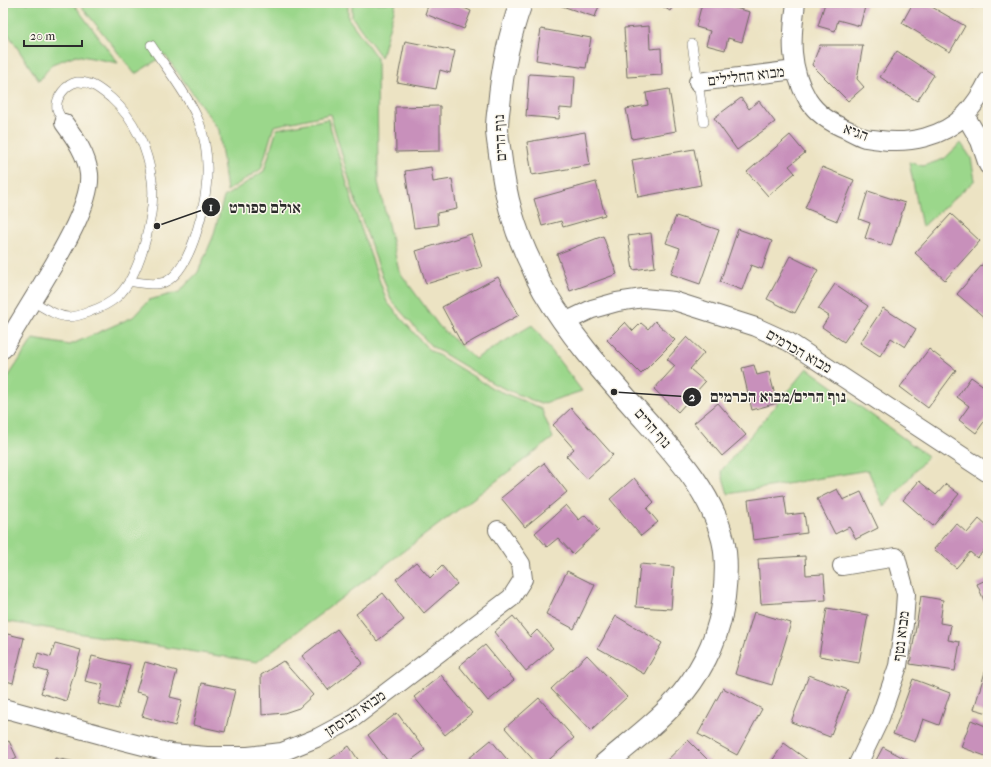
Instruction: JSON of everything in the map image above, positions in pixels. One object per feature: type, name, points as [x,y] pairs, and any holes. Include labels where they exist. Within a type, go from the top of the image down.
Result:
[{"type":"street","name":"נוף הרים","points":[[521,3],[515,19],[506,57],[500,92],[497,128],[502,172],[508,205],[522,245],[544,290],[594,362],[673,452],[698,484],[713,511],[723,541],[726,577],[722,612],[715,641],[702,668],[683,693],[665,713],[606,764]]},
{"type":"street","name":"הגיא","points":[[796,3],[792,32],[795,70],[809,101],[824,117],[866,138],[892,141],[915,140],[944,130],[965,115],[984,90],[988,81]]},
{"type":"street","name":"מבוא החלילים","points":[[698,82],[795,70]]},
{"type":"street","points":[[965,115],[980,141],[988,165]]},
{"type":"street","points":[[3,349],[65,246],[87,196],[89,175],[85,157],[64,122]]},
{"type":"street","name":"מבוא הכרמים","points":[[565,322],[592,309],[617,302],[643,298],[674,301],[756,327],[789,342],[988,473]]},
{"type":"street","name":"מבוא הבוסתן","points":[[3,708],[124,741],[171,752],[208,756],[248,756],[282,752],[319,737],[349,720],[511,598],[523,579],[521,564],[498,530]]},
{"type":"street","name":"מבוא נטף","points":[[842,566],[896,557],[906,594],[904,624],[898,666],[880,718],[858,764]]},
{"type":"lane","points":[[692,44],[704,122]]},
{"type":"lane","points":[[129,281],[156,284],[165,282],[174,276],[186,259],[196,235],[204,204],[207,174],[205,145],[196,115],[152,45]]},
{"type":"lane","points":[[32,301],[53,313],[68,317],[82,315],[100,308],[118,296],[129,281],[140,260],[147,235],[152,204],[152,181],[146,151],[132,122],[117,103],[98,87],[84,82],[75,82],[64,89],[59,97],[57,108],[64,122]]},
{"type":"green space","points":[[3,3],[73,3],[118,63],[76,55],[52,64],[39,81],[3,26]]},
{"type":"green space","points":[[79,3],[348,3],[348,18],[377,58],[378,182],[399,271],[439,326],[475,359],[532,325],[582,391],[541,404],[496,385],[431,346],[391,300],[359,212],[330,114],[274,126],[261,169],[227,191],[219,130],[165,55],[135,74]]},
{"type":"green space","points":[[352,3],[396,3],[381,57],[352,17]]},
{"type":"green space","points":[[328,119],[356,214],[387,302],[428,349],[494,389],[541,408],[553,438],[257,662],[3,621],[3,385],[33,339],[70,345],[133,317],[149,300],[179,292],[198,272],[213,237],[224,197],[264,171],[277,129]]},
{"type":"green space","points":[[961,143],[971,158],[975,180],[922,227],[909,162],[923,166],[944,159]]},
{"type":"green space","points":[[807,368],[928,456],[884,507],[868,470],[728,494],[721,471]]},
{"type":"building","points":[[429,3],[458,3],[457,5],[471,11],[464,29],[425,14]]},
{"type":"building","points":[[553,3],[600,3],[595,17]]},
{"type":"building","points":[[657,3],[675,3],[670,11]]},
{"type":"building","points":[[702,3],[716,3],[750,12],[742,42],[728,38],[725,50],[706,45],[710,31],[696,27]]},
{"type":"building","points":[[825,3],[866,3],[860,26],[838,20],[835,31],[818,26]]},
{"type":"building","points":[[913,3],[925,3],[965,26],[950,52],[902,23]]},
{"type":"building","points":[[962,3],[975,3],[973,8]]},
{"type":"building","points":[[649,26],[650,49],[661,48],[662,75],[627,77],[624,28]]},
{"type":"building","points":[[541,29],[591,38],[586,68],[536,60]]},
{"type":"building","points":[[405,41],[455,51],[450,73],[440,70],[436,89],[397,82]]},
{"type":"building","points":[[820,45],[863,45],[857,79],[864,87],[848,101],[812,65]]},
{"type":"building","points":[[897,51],[934,75],[917,101],[880,77]]},
{"type":"building","points":[[529,74],[575,77],[573,109],[560,108],[559,119],[526,116]]},
{"type":"building","points":[[669,89],[676,131],[632,139],[626,109],[648,105],[646,93]]},
{"type":"building","points":[[741,98],[749,109],[759,101],[775,122],[737,150],[714,118]]},
{"type":"building","points":[[440,106],[440,151],[396,152],[395,107]]},
{"type":"building","points":[[585,132],[590,165],[532,175],[527,142]]},
{"type":"building","points":[[790,135],[805,153],[789,166],[795,173],[768,196],[747,172]]},
{"type":"building","points":[[694,149],[701,185],[638,197],[632,160]]},
{"type":"building","points":[[431,167],[433,182],[452,179],[457,209],[437,213],[438,225],[414,228],[405,171]]},
{"type":"building","points":[[822,167],[854,180],[837,221],[805,208]]},
{"type":"building","points":[[596,182],[605,215],[563,227],[561,221],[542,226],[534,199]]},
{"type":"building","points":[[868,191],[905,203],[891,246],[865,238],[870,223],[859,219]]},
{"type":"building","points":[[951,214],[980,241],[945,280],[915,253]]},
{"type":"building","points":[[676,216],[719,230],[700,284],[671,274],[680,248],[666,243]]},
{"type":"building","points":[[738,229],[772,241],[762,269],[751,265],[742,290],[720,282]]},
{"type":"building","points":[[651,233],[655,267],[633,270],[628,236]]},
{"type":"building","points":[[471,234],[482,267],[426,284],[416,251]]},
{"type":"building","points":[[603,236],[617,274],[570,291],[557,254]]},
{"type":"building","points":[[790,256],[818,270],[795,313],[767,299]]},
{"type":"building","points":[[988,258],[988,316],[986,319],[957,294]]},
{"type":"building","points":[[498,277],[519,315],[463,346],[442,307]]},
{"type":"building","points":[[835,284],[868,306],[844,342],[822,327],[829,316],[818,309]]},
{"type":"building","points":[[883,308],[916,329],[905,347],[891,338],[880,356],[860,343]]},
{"type":"building","points":[[655,321],[675,340],[641,374],[607,340],[625,322],[633,331],[641,323],[648,329]]},
{"type":"building","points":[[687,337],[704,353],[690,369],[705,382],[678,412],[654,389],[675,366],[667,359]]},
{"type":"building","points":[[929,349],[956,370],[928,408],[900,387]]},
{"type":"building","points":[[754,365],[757,375],[769,372],[777,403],[752,410],[742,368]]},
{"type":"building","points":[[971,377],[988,389],[988,416],[976,433],[959,420],[969,406],[957,397]]},
{"type":"building","points":[[718,403],[746,435],[722,456],[694,423]]},
{"type":"building","points":[[571,408],[613,455],[587,479],[566,456],[574,449],[553,425]]},
{"type":"building","points":[[544,463],[567,492],[525,527],[501,498]]},
{"type":"building","points":[[634,478],[654,502],[647,509],[658,522],[641,536],[610,499]]},
{"type":"building","points":[[919,481],[936,495],[946,484],[959,494],[933,526],[903,500]]},
{"type":"building","points":[[837,489],[843,500],[861,492],[878,528],[856,539],[849,527],[835,534],[817,499]]},
{"type":"building","points":[[784,495],[787,515],[804,513],[807,533],[753,540],[748,500]]},
{"type":"building","points":[[566,505],[579,520],[585,515],[599,530],[573,554],[558,538],[547,547],[535,533]]},
{"type":"building","points":[[979,519],[988,527],[988,546],[977,558],[970,552],[956,568],[934,549],[956,523],[967,533]]},
{"type":"building","points":[[805,556],[806,575],[824,574],[826,600],[761,604],[758,559]]},
{"type":"building","points":[[416,562],[430,578],[442,566],[457,584],[424,613],[396,579]]},
{"type":"building","points":[[640,564],[674,567],[671,609],[636,607]]},
{"type":"building","points":[[567,571],[595,585],[574,629],[546,614]]},
{"type":"building","points":[[988,579],[988,610],[977,584]]},
{"type":"building","points":[[383,593],[404,620],[377,641],[356,614]]},
{"type":"building","points":[[921,596],[943,600],[940,623],[951,625],[948,640],[960,642],[955,671],[910,664]]},
{"type":"building","points":[[827,608],[868,615],[859,663],[819,656]]},
{"type":"building","points":[[754,612],[791,623],[772,685],[735,674]]},
{"type":"building","points":[[513,616],[530,637],[537,630],[553,648],[526,671],[494,632]]},
{"type":"building","points":[[616,616],[662,643],[644,674],[598,648]]},
{"type":"building","points":[[337,629],[363,663],[328,690],[302,656]]},
{"type":"building","points":[[985,630],[988,630],[988,645],[987,645]]},
{"type":"building","points":[[3,633],[24,638],[13,683],[3,680]]},
{"type":"building","points":[[55,643],[81,650],[66,701],[41,693],[48,672],[34,668],[38,653],[51,657]]},
{"type":"building","points":[[485,645],[514,680],[488,701],[459,666]]},
{"type":"building","points":[[587,655],[627,697],[591,731],[551,689]]},
{"type":"building","points":[[92,656],[130,665],[118,709],[98,704],[103,685],[85,681]]},
{"type":"building","points":[[283,661],[313,695],[299,708],[284,713],[262,715],[261,675]]},
{"type":"building","points":[[145,662],[177,671],[170,697],[182,700],[175,726],[142,716],[148,695],[136,692]]},
{"type":"building","points":[[985,672],[988,673],[988,713],[974,709]]},
{"type":"building","points":[[441,675],[472,713],[445,735],[414,697]]},
{"type":"building","points":[[809,675],[848,690],[830,737],[791,722]]},
{"type":"building","points":[[913,679],[950,693],[939,725],[923,719],[915,742],[893,734]]},
{"type":"building","points":[[202,683],[235,690],[225,732],[193,725]]},
{"type":"building","points":[[723,688],[762,709],[737,755],[698,734]]},
{"type":"building","points":[[539,698],[574,738],[544,764],[537,764],[505,728]]},
{"type":"building","points":[[397,713],[425,750],[406,764],[390,764],[368,735]]},
{"type":"building","points":[[971,720],[988,727],[988,757],[961,747]]},
{"type":"building","points":[[491,740],[511,764],[462,764]]},
{"type":"building","points":[[688,740],[712,764],[663,764]]},
{"type":"building","points":[[9,741],[17,758],[3,764],[3,744]]},
{"type":"building","points":[[784,743],[813,764],[770,764]]},
{"type":"building","points":[[349,746],[361,764],[323,764]]},
{"type":"building","points":[[883,747],[915,764],[874,764]]},
{"type":"building","points":[[55,758],[81,763],[81,764],[54,764]]},
{"type":"place","name":"אולם ספורט","points":[[157,226]]},
{"type":"place","name":"נוף הרים/מבוא הכרמים","points":[[614,392]]}]
